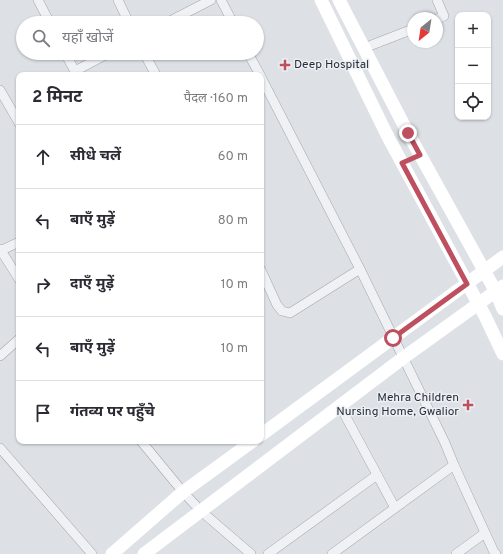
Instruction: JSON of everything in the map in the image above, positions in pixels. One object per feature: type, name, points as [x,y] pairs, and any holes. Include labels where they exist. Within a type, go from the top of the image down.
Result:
[{"type":"main road","points":[[321,0],[388,137],[485,316],[503,354]]},
{"type":"main road","points":[[339,0],[420,155],[484,271],[499,289],[503,309]]},
{"type":"main road","points":[[402,163],[420,155]]},
{"type":"main road","points":[[264,434],[503,257]]},
{"type":"main road","points":[[144,554],[403,358],[499,289]]},
{"type":"main road","points":[[112,554],[183,492],[249,444]]},
{"type":"street","points":[[38,0],[46,16]]},
{"type":"street","points":[[118,0],[126,16]]},
{"type":"street","points":[[180,16],[211,0]]},
{"type":"street","points":[[221,0],[229,16]]},
{"type":"street","points":[[437,0],[442,12]]},
{"type":"street","points":[[364,48],[407,31]]},
{"type":"street","points":[[69,60],[75,72]]},
{"type":"street","points":[[78,72],[97,60]]},
{"type":"street","points":[[148,60],[154,72]]},
{"type":"street","points":[[252,60],[258,72]]},
{"type":"street","points":[[264,84],[360,269],[445,443],[485,533],[496,554]]},
{"type":"street","points":[[0,90],[16,118]]},
{"type":"street","points":[[16,243],[0,250],[16,274]]},
{"type":"street","points":[[264,277],[277,305],[282,311],[290,313],[360,269]]},
{"type":"street","points":[[0,356],[16,342]]},
{"type":"street","points":[[340,406],[395,508]]},
{"type":"street","points":[[143,444],[183,492],[201,511],[251,554]]},
{"type":"street","points":[[0,448],[92,554]]},
{"type":"street","points":[[332,554],[454,465]]},
{"type":"street","points":[[268,554],[376,475]]},
{"type":"street","points":[[456,554],[485,533]]},
{"type":"place","name":"Deep Hospital","points":[[285,65]]},
{"type":"place","name":"Mehra Children Nursing Home, Gwalior","points":[[468,405]]},
{"type":"route","points":[[393,338],[467,284],[402,163],[420,155],[408,133]]}]
